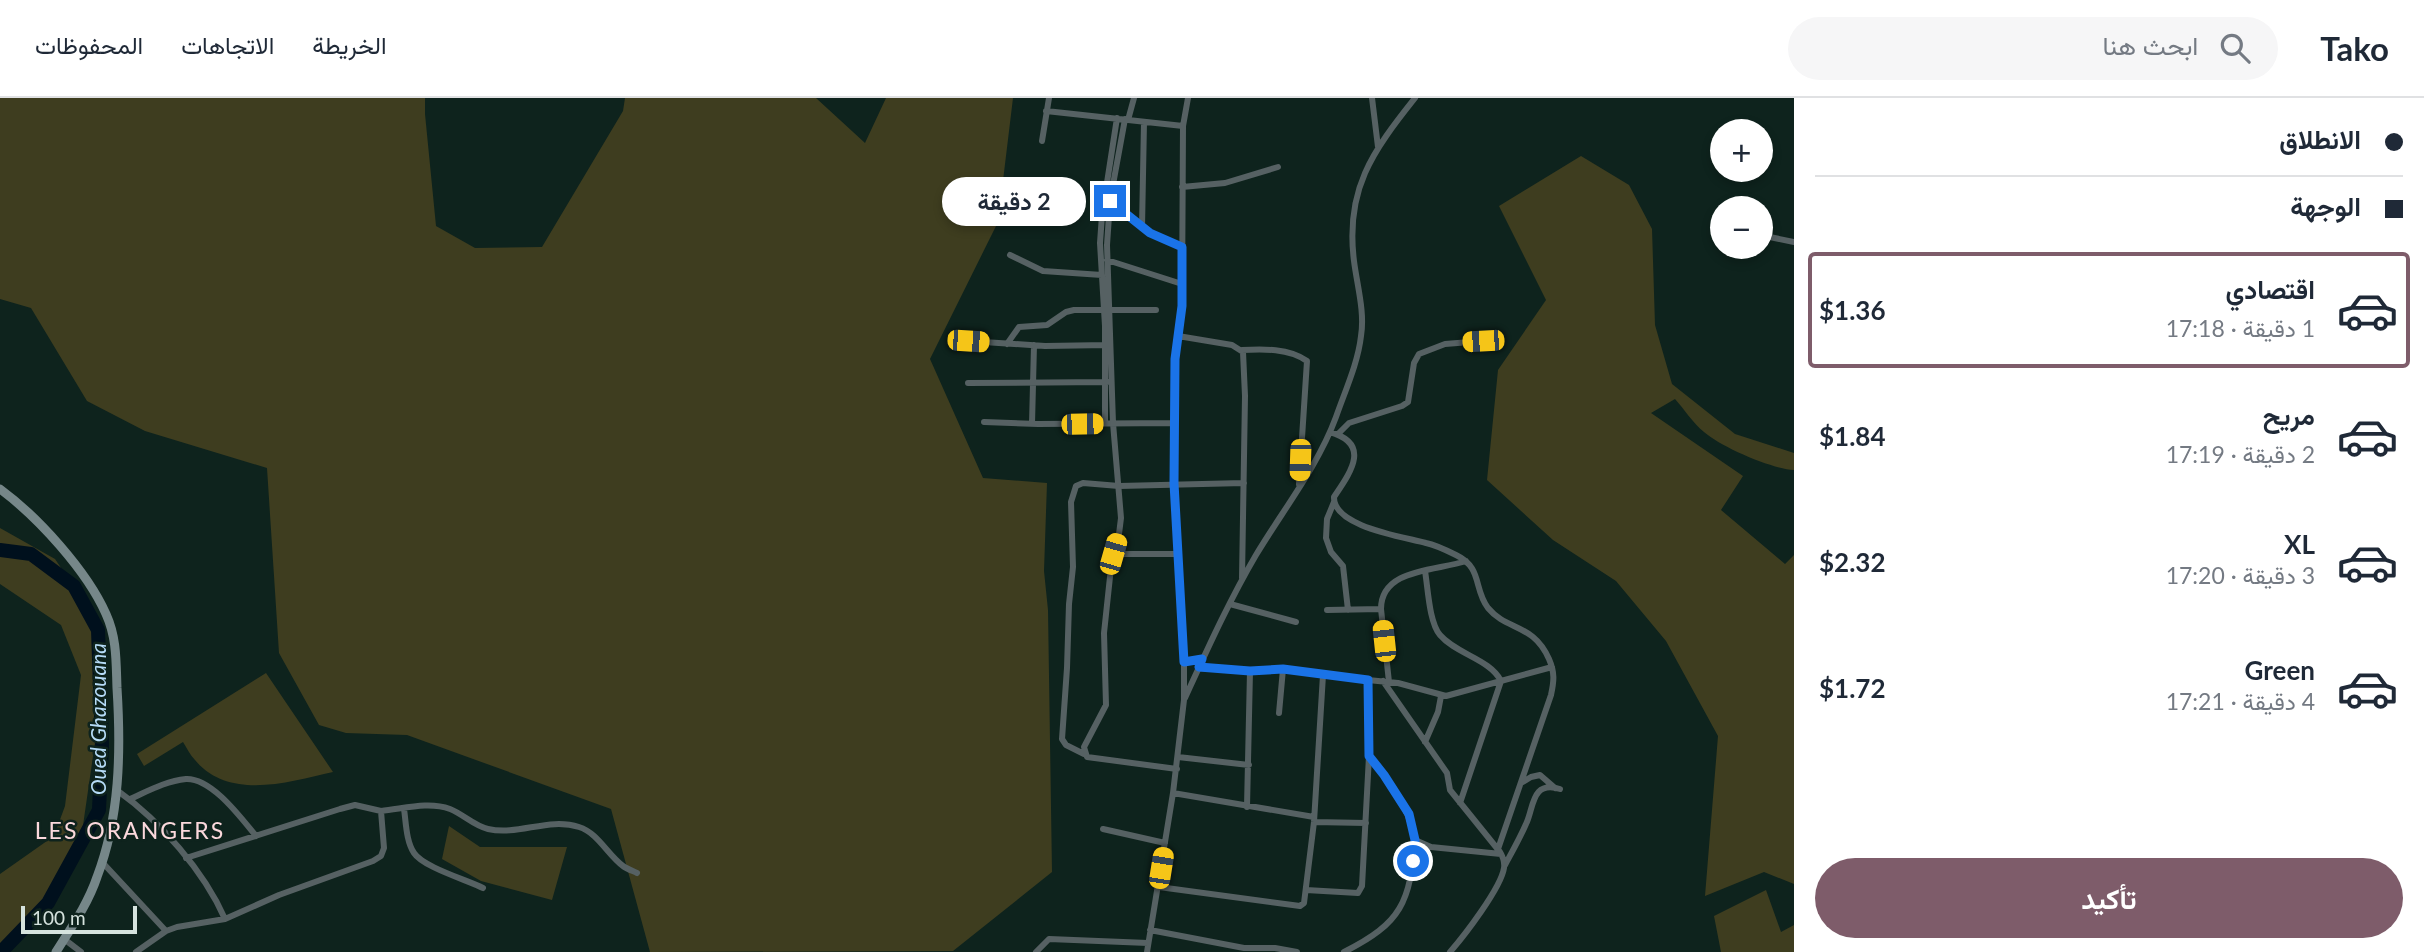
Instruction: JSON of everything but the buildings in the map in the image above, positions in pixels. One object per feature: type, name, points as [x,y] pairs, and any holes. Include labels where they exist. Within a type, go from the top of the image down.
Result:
[{"type":"main road","points":[[0,489],[46,530],[94,593],[107,615],[115,641],[118,791],[103,862],[85,904],[56,952]]},
{"type":"street","points":[[1042,141],[1049,98]]},
{"type":"street","points":[[1107,310],[1100,258],[1123,119],[1134,98]]},
{"type":"street","points":[[1147,952],[1177,769],[1184,700],[1174,483],[1178,336],[1182,306],[1183,126],[1188,98]]},
{"type":"street","points":[[1372,98],[1378,147]]},
{"type":"street","points":[[1184,700],[1241,580],[1330,432],[1355,363],[1362,335],[1351,229],[1361,181],[1378,147],[1415,98]]},
{"type":"street","points":[[1046,111],[1183,126]]},
{"type":"street","points":[[1142,228],[1144,122]]},
{"type":"street","points":[[1182,187],[1225,183],[1278,167]]},
{"type":"street","points":[[1108,199],[1142,228],[1182,247]]},
{"type":"street","points":[[1105,423],[1109,383],[1108,199]]},
{"type":"street","points":[[1773,238],[1794,242]]},
{"type":"street","points":[[1010,255],[1043,271],[1102,275]]},
{"type":"street","points":[[1100,258],[1182,284]]},
{"type":"street","points":[[1007,344],[1021,326],[1047,325],[1071,310],[1156,310]]},
{"type":"street","points":[[1178,336],[1235,346],[1242,350],[1288,353],[1307,361],[1299,486]]},
{"type":"street","points":[[968,341],[1034,345],[1109,345]]},
{"type":"street","points":[[1338,434],[1349,423],[1408,402],[1414,363],[1419,354],[1445,344],[1483,341]]},
{"type":"street","points":[[1032,424],[1034,345]]},
{"type":"street","points":[[1241,580],[1245,369],[1242,350]]},
{"type":"street","points":[[968,383],[1109,383]]},
{"type":"street","points":[[1084,754],[1084,747],[1106,705],[1104,633],[1113,554],[1121,518],[1109,383]]},
{"type":"street","points":[[984,422],[1175,423]]},
{"type":"street","points":[[1330,432],[1350,442],[1354,460],[1352,469],[1334,497],[1327,519],[1326,538],[1331,552],[1343,566],[1348,610]]},
{"type":"street","points":[[1300,460],[1307,472]]},
{"type":"street","points":[[1177,769],[1087,757],[1066,745],[1062,739],[1073,568],[1071,502],[1076,486],[1083,483],[1119,486],[1174,483],[1244,484]]},
{"type":"street","points":[[1334,502],[1343,514],[1370,529],[1434,545],[1466,561],[1477,576],[1489,608],[1536,638],[1552,667],[1554,681],[1551,695],[1500,852]]},
{"type":"street","points":[[1113,554],[1177,555]]},
{"type":"street","points":[[1466,561],[1391,583],[1383,595],[1381,609],[1386,682],[1447,774],[1450,790],[1500,852],[1504,867]]},
{"type":"street","points":[[1425,571],[1433,623],[1440,635],[1497,674],[1501,681],[1460,803]]},
{"type":"street","points":[[1230,604],[1296,621]]},
{"type":"street","points":[[1327,610],[1381,609]]},
{"type":"street","points":[[1184,662],[1202,659]]},
{"type":"street","points":[[1199,667],[1250,671],[1283,669],[1386,682],[1441,696],[1552,667]]},
{"type":"street","points":[[1279,713],[1283,669]]},
{"type":"street","points":[[1247,807],[1250,671]]},
{"type":"street","points":[[1159,887],[1300,906],[1304,903],[1314,820],[1323,675]]},
{"type":"street","points":[[1306,890],[1358,893],[1363,886],[1369,756],[1368,680]]},
{"type":"street","points":[[1425,742],[1438,712],[1441,696]]},
{"type":"street","points":[[1344,952],[1378,931],[1399,911],[1407,897],[1415,840],[1409,814],[1369,756]]},
{"type":"street","points":[[1178,757],[1249,765]]},
{"type":"street","points":[[1450,952],[1476,918],[1504,867],[1528,821],[1535,796],[1545,789],[1557,789],[1540,775],[1531,776],[1520,784]]},
{"type":"street","points":[[130,799],[163,784],[189,779],[205,784],[217,793],[256,836]]},
{"type":"street","points":[[118,791],[154,821],[186,858],[216,899],[225,919]]},
{"type":"street","points":[[1173,793],[1314,820],[1366,823]]},
{"type":"street","points":[[186,858],[355,806],[381,811],[421,805],[451,810],[486,829],[504,830],[558,823],[581,827],[594,835],[623,866],[637,873]]},
{"type":"street","points":[[404,809],[411,846],[416,856],[431,866],[483,888]]},
{"type":"street","points":[[136,952],[166,931],[225,919],[279,895],[373,861],[381,856],[384,848],[381,811]]},
{"type":"street","points":[[1103,829],[1166,843]]},
{"type":"street","points":[[1415,840],[1431,847],[1500,852]]},
{"type":"street","points":[[103,862],[166,931]]},
{"type":"street","points":[[1150,930],[1244,950],[1297,952]]},
{"type":"street","points":[[64,939],[81,952]]},
{"type":"street","points":[[1036,952],[1049,939],[1148,943]]},
{"type":"shaded area","points":[[0,98],[425,98],[436,226],[475,248],[542,247],[623,111],[625,98],[816,98],[865,143],[886,98],[1013,98],[998,222],[930,359],[983,478],[1047,483],[1044,571],[1048,610],[1052,872],[953,951],[650,952],[611,809],[407,735],[346,733],[319,725],[279,653],[267,468],[145,431],[87,401],[31,308],[0,299]]},
{"type":"shaded area","points":[[1581,156],[1629,185],[1652,229],[1655,325],[1672,384],[1735,434],[1794,453],[1794,470],[1773,466],[1747,456],[1704,432],[1675,399],[1651,413],[1743,476],[1721,510],[1785,564],[1794,555],[1794,884],[1764,872],[1705,896],[1718,736],[1666,641],[1616,581],[1553,540],[1487,480],[1498,370],[1546,300],[1499,206]]},
{"type":"shaded area","points":[[0,528],[55,559],[95,618],[102,694],[78,860],[3,952],[0,952],[0,874],[54,836],[65,806],[81,675],[61,625],[0,584]]},
{"type":"shaded area","points":[[266,673],[333,772],[260,785],[225,781],[209,773],[193,758],[183,742],[144,766],[137,754]]},
{"type":"shaded area","points":[[449,826],[480,847],[567,847],[552,900],[481,881],[442,859]]},
{"type":"shaded area","points":[[1766,890],[1781,932],[1794,925],[1794,952],[1721,952],[1714,916]]},
{"type":"waterway","name":"Oued Ghazouana","points":[[0,550],[31,554],[74,586],[98,630],[102,744],[99,810],[48,903],[1,952]]},
{"type":"district","name":"LES ORANGERS","points":[[130,831]]},
{"type":"route","points":[[1110,201],[1142,228],[1182,247],[1182,306],[1175,359],[1174,483],[1184,662],[1202,659],[1199,667],[1250,671],[1283,669],[1368,680],[1369,756],[1409,814],[1415,840],[1413,861]]}]
